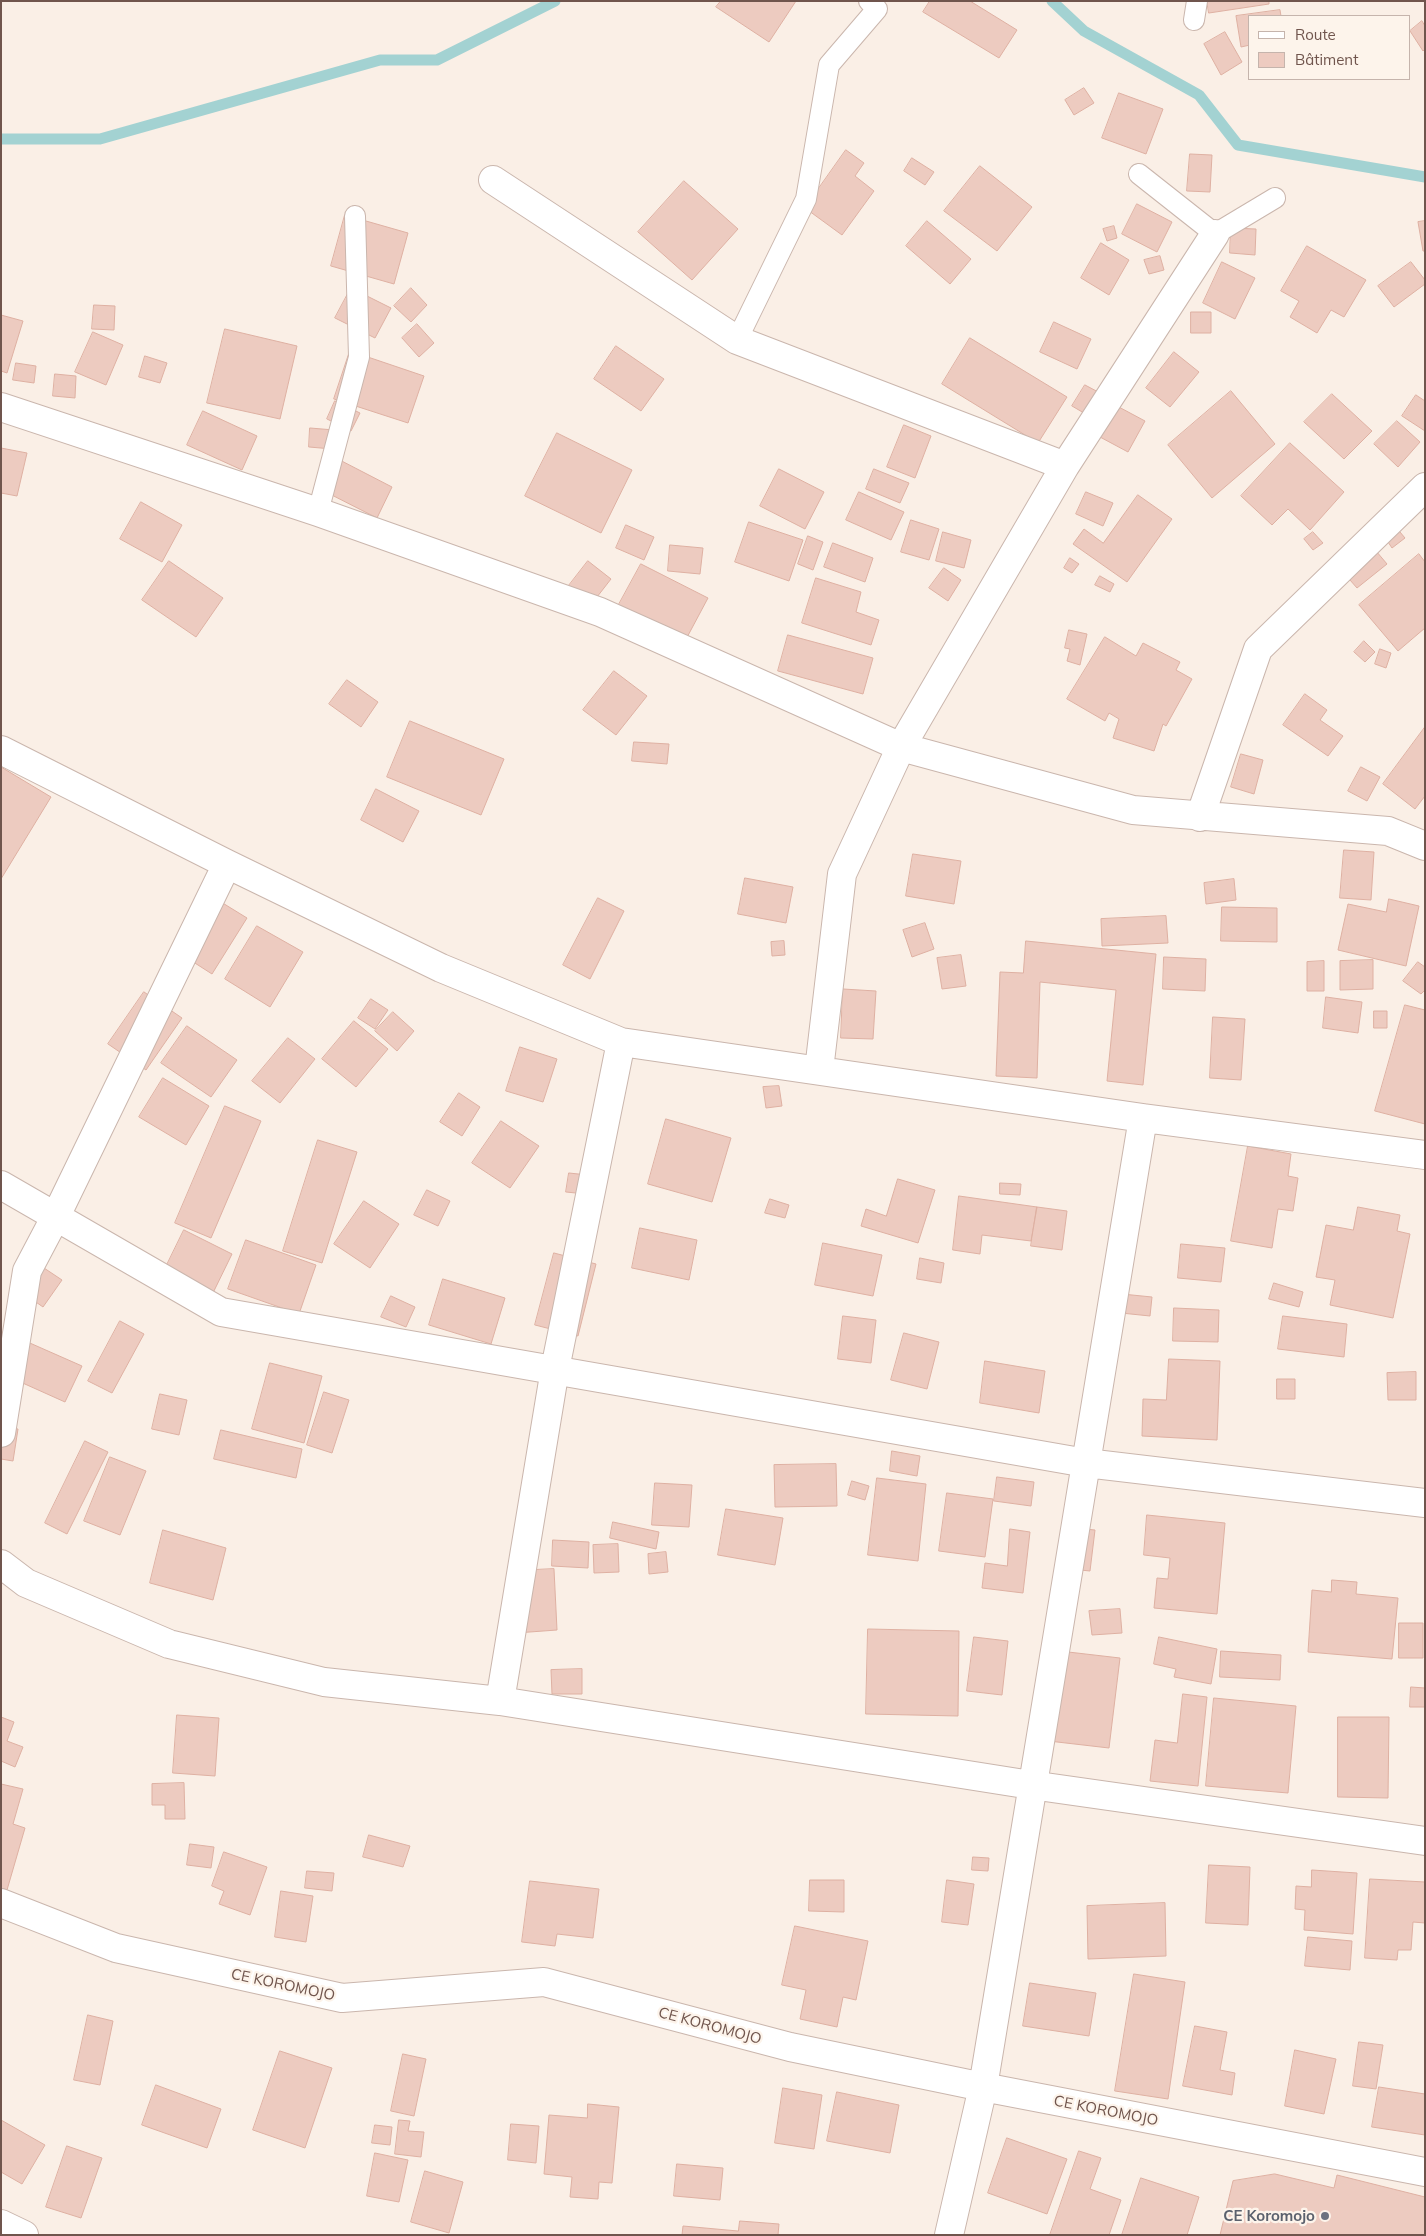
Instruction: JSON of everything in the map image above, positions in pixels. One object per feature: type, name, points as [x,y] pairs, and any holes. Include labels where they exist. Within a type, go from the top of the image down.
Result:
[{"type":"street","points":[[493,180],[736,340],[1065,466]]},
{"type":"street","points":[[819,1070],[842,874],[901,747],[1065,466],[1215,234]]},
{"type":"street","points":[[1,407],[318,512],[600,612],[901,747],[1133,810],[1388,831],[1425,846]]},
{"type":"street","points":[[1200,817],[1258,649],[1425,487]]},
{"type":"street","points":[[1,750],[227,864],[441,968],[621,1042],[1142,1118],[1425,1155]]},
{"type":"street","points":[[1,1433],[27,1271],[56,1216],[227,864]]},
{"type":"street","points":[[500,1701],[555,1369],[621,1042]]},
{"type":"street","points":[[949,2235],[983,2087],[1031,1785],[1142,1118]]},
{"type":"street","points":[[1,1185],[221,1312],[1086,1463],[1425,1503]]},
{"type":"street","points":[[1,1564],[26,1583],[169,1644],[324,1682],[500,1701],[1031,1785],[1425,1841]]},
{"type":"street","name":"CE KOROMOJO","points":[[1,1903],[116,1948],[342,1998],[544,1982],[790,2047],[983,2087],[1425,2172]]},
{"type":"street","points":[[1,2224],[24,2235]]},
{"type":"lane","points":[[736,340],[806,199],[829,64],[877,9],[869,1]]},
{"type":"lane","points":[[1139,174],[1215,234],[1275,198]]},
{"type":"lane","points":[[318,512],[359,357],[355,216]]},
{"type":"building","points":[[721,1],[796,1],[769,42],[716,7]]},
{"type":"building","points":[[930,1],[970,1],[1017,30],[999,58],[923,12]]},
{"type":"building","points":[[1207,1],[1269,1],[1269,4],[1209,13]]},
{"type":"building","points":[[1280,10],[1281,15],[1248,15],[1248,45],[1241,47],[1236,16]]},
{"type":"building","points":[[1422,21],[1425,26],[1425,49],[1423,51],[1411,33],[1411,30]]},
{"type":"building","points":[[1225,32],[1242,62],[1221,75],[1204,44]]},
{"type":"building","points":[[1084,88],[1094,103],[1074,115],[1065,100]]},
{"type":"building","points":[[1119,93],[1163,109],[1146,154],[1102,138]]},
{"type":"building","points":[[846,150],[864,163],[855,176],[874,191],[842,235],[805,208]]},
{"type":"building","points":[[1190,154],[1212,155],[1210,192],[1187,191]]},
{"type":"building","points":[[912,158],[934,172],[925,185],[904,171]]},
{"type":"building","points":[[980,166],[1032,207],[997,251],[944,211]]},
{"type":"building","points":[[684,181],[738,229],[692,280],[638,232]]},
{"type":"building","points":[[1137,204],[1172,222],[1157,252],[1122,234]]},
{"type":"building","points":[[345,215],[408,233],[394,284],[331,266]]},
{"type":"building","points":[[927,221],[971,259],[950,284],[906,246]]},
{"type":"building","points":[[1425,221],[1425,251],[1423,251],[1418,222]]},
{"type":"building","points":[[1114,226],[1117,238],[1107,241],[1103,229]]},
{"type":"building","points":[[1231,228],[1256,229],[1255,255],[1230,253]]},
{"type":"building","points":[[1101,243],[1129,260],[1109,295],[1081,278]]},
{"type":"building","points":[[1307,246],[1366,280],[1344,317],[1331,310],[1317,333],[1290,317],[1299,301],[1281,291]]},
{"type":"building","points":[[1160,256],[1164,270],[1149,274],[1144,260]]},
{"type":"building","points":[[1222,262],[1255,278],[1235,319],[1203,303]]},
{"type":"building","points":[[1411,262],[1425,280],[1425,284],[1394,307],[1378,286]]},
{"type":"building","points":[[351,288],[391,308],[375,338],[335,318]]},
{"type":"building","points":[[411,288],[427,305],[411,322],[394,306]]},
{"type":"building","points":[[94,305],[115,306],[114,330],[92,329]]},
{"type":"building","points":[[1191,312],[1211,312],[1211,333],[1191,333]]},
{"type":"building","points":[[1,315],[23,321],[7,373],[1,371]]},
{"type":"building","points":[[1054,322],[1091,339],[1077,369],[1040,352]]},
{"type":"building","points":[[417,324],[434,343],[419,357],[402,338]]},
{"type":"building","points":[[225,329],[297,346],[280,419],[207,403]]},
{"type":"building","points":[[93,332],[123,345],[106,385],[75,372]]},
{"type":"building","points":[[970,338],[1067,397],[1038,443],[942,384]]},
{"type":"building","points":[[616,346],[664,379],[641,411],[594,379]]},
{"type":"building","points":[[350,351],[424,376],[408,423],[334,399]]},
{"type":"building","points":[[1174,352],[1199,372],[1170,407],[1146,388]]},
{"type":"building","points":[[145,356],[167,363],[160,383],[139,377]]},
{"type":"building","points":[[16,363],[36,366],[34,383],[13,380]]},
{"type":"building","points":[[55,374],[76,376],[75,398],[53,396]]},
{"type":"building","points":[[1085,385],[1102,394],[1089,416],[1072,406]]},
{"type":"building","points":[[1231,391],[1275,444],[1212,498],[1168,445]]},
{"type":"building","points":[[1332,394],[1372,431],[1344,459],[1304,422]]},
{"type":"building","points":[[1416,395],[1425,401],[1425,431],[1402,416]]},
{"type":"building","points":[[335,401],[360,413],[351,431],[327,419]]},
{"type":"building","points":[[1117,406],[1145,421],[1128,452],[1100,437]]},
{"type":"building","points":[[203,411],[257,436],[242,470],[187,445]]},
{"type":"building","points":[[1397,421],[1420,442],[1398,467],[1374,444]]},
{"type":"building","points":[[904,425],[931,436],[915,478],[887,467]]},
{"type":"building","points":[[310,428],[334,430],[332,449],[309,447]]},
{"type":"building","points":[[557,433],[632,470],[601,533],[525,496]]},
{"type":"building","points":[[1290,443],[1344,492],[1310,530],[1288,509],[1272,525],[1241,496]]},
{"type":"building","points":[[1,448],[27,453],[17,496],[1,493]]},
{"type":"building","points":[[332,456],[392,487],[377,518],[316,487]]},
{"type":"building","points":[[779,469],[824,492],[805,529],[760,506]]},
{"type":"building","points":[[874,469],[909,483],[900,503],[866,489]]},
{"type":"building","points":[[859,492],[904,512],[891,540],[846,520]]},
{"type":"building","points":[[1086,492],[1113,503],[1103,526],[1076,514]]},
{"type":"building","points":[[1138,495],[1172,519],[1127,582],[1073,544],[1084,529],[1103,543]]},
{"type":"building","points":[[141,502],[182,525],[162,562],[120,539]]},
{"type":"building","points":[[911,520],[939,529],[929,560],[901,552]]},
{"type":"building","points":[[749,522],[803,540],[789,581],[735,562]]},
{"type":"building","points":[[626,525],[654,537],[644,560],[616,548]]},
{"type":"building","points":[[943,532],[971,540],[964,568],[936,561]]},
{"type":"building","points":[[1313,532],[1323,543],[1313,550],[1304,539]]},
{"type":"building","points":[[1400,532],[1405,538],[1392,548],[1388,542]]},
{"type":"building","points":[[808,536],[823,542],[813,570],[798,564]]},
{"type":"building","points":[[1366,539],[1387,564],[1357,588],[1336,564]]},
{"type":"building","points":[[833,543],[873,558],[865,582],[824,567]]},
{"type":"building","points":[[670,545],[703,548],[700,574],[668,571]]},
{"type":"building","points":[[1419,554],[1425,562],[1425,628],[1398,651],[1359,605]]},
{"type":"building","points":[[1070,558],[1079,564],[1072,573],[1064,568]]},
{"type":"building","points":[[169,561],[223,598],[196,637],[142,600]]},
{"type":"building","points":[[588,561],[611,579],[590,606],[567,588]]},
{"type":"building","points":[[641,564],[708,598],[684,643],[617,608]]},
{"type":"building","points":[[944,568],[961,580],[948,601],[929,588]]},
{"type":"building","points":[[1100,576],[1114,584],[1110,592],[1095,585]]},
{"type":"building","points":[[816,578],[861,592],[856,612],[879,620],[871,645],[802,623]]},
{"type":"building","points":[[1069,630],[1087,634],[1080,665],[1067,661],[1070,649],[1065,648]]},
{"type":"building","points":[[788,635],[873,658],[863,694],[778,671]]},
{"type":"building","points":[[1105,637],[1136,656],[1143,643],[1180,662],[1176,670],[1192,679],[1166,726],[1163,724],[1154,751],[1113,738],[1119,719],[1109,713],[1105,721],[1067,699]]},
{"type":"building","points":[[1364,641],[1375,652],[1365,662],[1354,652]]},
{"type":"building","points":[[1380,649],[1391,653],[1386,668],[1375,664]]},
{"type":"building","points":[[614,671],[647,696],[616,735],[583,710]]},
{"type":"building","points":[[347,680],[378,702],[361,727],[329,704]]},
{"type":"building","points":[[1305,694],[1327,710],[1320,720],[1343,736],[1328,756],[1283,725]]},
{"type":"building","points":[[410,721],[504,759],[481,815],[387,777]]},
{"type":"building","points":[[1425,727],[1425,796],[1415,809],[1383,784]]},
{"type":"building","points":[[634,742],[669,744],[667,764],[632,761]]},
{"type":"building","points":[[1241,754],[1263,760],[1254,794],[1231,787]]},
{"type":"building","points":[[1,767],[51,797],[1,879]]},
{"type":"building","points":[[1361,767],[1380,777],[1367,801],[1348,791]]},
{"type":"building","points":[[376,789],[419,811],[403,842],[361,820]]},
{"type":"building","points":[[1344,850],[1374,852],[1371,900],[1340,898]]},
{"type":"building","points":[[913,854],[961,861],[954,904],[906,896]]},
{"type":"building","points":[[745,878],[793,887],[786,923],[738,914]]},
{"type":"building","points":[[1234,879],[1236,900],[1206,904],[1204,883]]},
{"type":"building","points":[[208,894],[247,918],[212,974],[173,949]]},
{"type":"building","points":[[598,898],[624,911],[590,979],[563,965]]},
{"type":"building","points":[[1389,899],[1419,906],[1406,966],[1338,950],[1348,904],[1386,912]]},
{"type":"building","points":[[1222,907],[1277,908],[1277,942],[1221,941]]},
{"type":"building","points":[[1166,916],[1168,943],[1102,946],[1101,919]]},
{"type":"building","points":[[925,923],[934,949],[912,957],[903,930]]},
{"type":"building","points":[[257,926],[303,952],[270,1007],[225,979]]},
{"type":"building","points":[[784,941],[785,955],[772,956],[771,942]]},
{"type":"building","points":[[1026,941],[1156,954],[1143,1085],[1107,1081],[1116,990],[1040,982],[1037,1078],[996,1076],[1000,972],[1023,973]]},
{"type":"building","points":[[961,955],[966,986],[942,989],[937,958]]},
{"type":"building","points":[[1164,957],[1206,959],[1205,991],[1163,989]]},
{"type":"building","points":[[1373,960],[1373,989],[1340,990],[1340,961]]},
{"type":"building","points":[[1324,961],[1324,991],[1307,991],[1307,962]]},
{"type":"building","points":[[1418,962],[1425,967],[1425,990],[1421,994],[1403,981]]},
{"type":"building","points":[[843,989],[876,991],[873,1039],[841,1038]]},
{"type":"building","points":[[144,992],[182,1018],[146,1070],[108,1044]]},
{"type":"building","points":[[1326,997],[1362,1002],[1358,1033],[1323,1028]]},
{"type":"building","points":[[371,999],[388,1010],[375,1029],[358,1018]]},
{"type":"building","points":[[1405,1005],[1425,1010],[1425,1124],[1375,1111]]},
{"type":"building","points":[[1374,1011],[1387,1011],[1387,1028],[1374,1028]]},
{"type":"building","points":[[393,1012],[414,1031],[397,1051],[375,1031]]},
{"type":"building","points":[[1213,1017],[1245,1019],[1241,1080],[1210,1078]]},
{"type":"building","points":[[354,1021],[388,1049],[356,1087],[322,1059]]},
{"type":"building","points":[[187,1026],[237,1060],[211,1097],[161,1063]]},
{"type":"building","points":[[288,1038],[315,1059],[280,1103],[252,1081]]},
{"type":"building","points":[[520,1047],[557,1059],[543,1102],[506,1091]]},
{"type":"building","points":[[163,1078],[209,1106],[186,1145],[139,1117]]},
{"type":"building","points":[[779,1086],[782,1106],[766,1108],[763,1087]]},
{"type":"building","points":[[459,1093],[480,1107],[462,1136],[440,1122]]},
{"type":"building","points":[[225,1106],[261,1121],[211,1238],[175,1223]]},
{"type":"building","points":[[666,1119],[731,1138],[712,1202],[648,1184]]},
{"type":"building","points":[[501,1121],[539,1146],[510,1188],[472,1163]]},
{"type":"building","points":[[318,1140],[357,1152],[322,1263],[283,1251]]},
{"type":"building","points":[[1248,1146],[1291,1154],[1288,1176],[1298,1178],[1293,1211],[1278,1209],[1272,1248],[1231,1241]]},
{"type":"building","points":[[569,1173],[597,1176],[595,1195],[566,1192]]},
{"type":"building","points":[[898,1179],[935,1190],[918,1243],[861,1226],[866,1209],[886,1216]]},
{"type":"building","points":[[1000,1183],[1021,1184],[1020,1195],[1000,1194]]},
{"type":"building","points":[[427,1190],[450,1201],[438,1226],[414,1215]]},
{"type":"building","points":[[959,1196],[1037,1207],[1031,1241],[982,1235],[980,1254],[953,1250]]},
{"type":"building","points":[[770,1199],[789,1205],[785,1218],[765,1213]]},
{"type":"building","points":[[364,1201],[399,1224],[370,1268],[334,1244]]},
{"type":"building","points":[[1037,1207],[1067,1211],[1062,1250],[1031,1246]]},
{"type":"building","points":[[1358,1207],[1400,1215],[1397,1231],[1410,1234],[1393,1318],[1330,1305],[1335,1280],[1316,1277],[1326,1225],[1353,1230]]},
{"type":"building","points":[[640,1228],[697,1240],[689,1280],[632,1268]]},
{"type":"building","points":[[184,1230],[232,1254],[211,1297],[163,1273]]},
{"type":"building","points":[[246,1240],[316,1265],[299,1314],[228,1289]]},
{"type":"building","points":[[823,1243],[882,1255],[873,1296],[815,1285]]},
{"type":"building","points":[[1181,1244],[1225,1248],[1221,1282],[1178,1278]]},
{"type":"building","points":[[554,1253],[596,1264],[578,1336],[535,1325]]},
{"type":"building","points":[[920,1258],[944,1263],[941,1283],[917,1279]]},
{"type":"building","points":[[32,1260],[62,1280],[43,1307],[13,1286]]},
{"type":"building","points":[[443,1279],[505,1298],[491,1344],[429,1325]]},
{"type":"building","points":[[1274,1283],[1303,1292],[1299,1307],[1269,1299]]},
{"type":"building","points":[[1122,1294],[1152,1297],[1150,1316],[1121,1313]]},
{"type":"building","points":[[391,1296],[415,1307],[406,1327],[381,1317]]},
{"type":"building","points":[[1174,1308],[1219,1310],[1218,1342],[1173,1341]]},
{"type":"building","points":[[843,1316],[876,1320],[871,1363],[838,1359]]},
{"type":"building","points":[[1283,1316],[1347,1324],[1344,1357],[1278,1349]]},
{"type":"building","points":[[120,1321],[144,1334],[112,1393],[88,1381]]},
{"type":"building","points":[[904,1333],[939,1342],[927,1389],[891,1380]]},
{"type":"building","points":[[23,1340],[82,1366],[65,1402],[7,1376]]},
{"type":"building","points":[[1169,1359],[1220,1361],[1217,1440],[1142,1436],[1143,1399],[1166,1400]]},
{"type":"building","points":[[985,1361],[1045,1371],[1039,1413],[980,1403]]},
{"type":"building","points":[[270,1363],[322,1376],[304,1443],[252,1429]]},
{"type":"building","points":[[1416,1372],[1416,1400],[1388,1400],[1387,1373]]},
{"type":"building","points":[[1277,1379],[1295,1379],[1295,1399],[1277,1399]]},
{"type":"building","points":[[324,1392],[349,1400],[332,1453],[307,1445]]},
{"type":"building","points":[[160,1394],[187,1400],[179,1435],[152,1429]]},
{"type":"building","points":[[1,1427],[18,1429],[13,1461],[1,1459]]},
{"type":"building","points":[[221,1430],[302,1449],[296,1478],[214,1459]]},
{"type":"building","points":[[85,1441],[108,1452],[67,1534],[45,1523]]},
{"type":"building","points":[[892,1451],[920,1456],[917,1476],[890,1471]]},
{"type":"building","points":[[110,1457],[146,1471],[120,1535],[84,1521]]},
{"type":"building","points":[[836,1464],[837,1506],[775,1507],[774,1465]]},
{"type":"building","points":[[997,1477],[1034,1482],[1031,1506],[994,1501]]},
{"type":"building","points":[[877,1478],[926,1484],[918,1561],[868,1555]]},
{"type":"building","points":[[852,1481],[869,1486],[865,1500],[848,1495]]},
{"type":"building","points":[[655,1483],[692,1485],[689,1527],[652,1525]]},
{"type":"building","points":[[947,1493],[993,1499],[985,1557],[939,1551]]},
{"type":"building","points":[[726,1509],[783,1518],[775,1565],[718,1555]]},
{"type":"building","points":[[1147,1515],[1225,1523],[1217,1614],[1154,1608],[1157,1578],[1168,1579],[1170,1558],[1144,1555]]},
{"type":"building","points":[[613,1522],[659,1532],[656,1549],[610,1538]]},
{"type":"building","points":[[1065,1527],[1095,1530],[1090,1571],[1060,1568]]},
{"type":"building","points":[[1010,1529],[1030,1532],[1023,1593],[982,1588],[985,1563],[1007,1566]]},
{"type":"building","points":[[163,1530],[226,1548],[213,1600],[150,1583]]},
{"type":"building","points":[[553,1540],[589,1542],[588,1568],[552,1566]]},
{"type":"building","points":[[618,1544],[619,1572],[594,1573],[593,1545]]},
{"type":"building","points":[[666,1552],[668,1572],[649,1574],[648,1554]]},
{"type":"building","points":[[554,1569],[557,1630],[516,1633],[513,1571]]},
{"type":"building","points":[[1332,1580],[1357,1582],[1356,1594],[1398,1598],[1392,1659],[1308,1652],[1312,1590],[1331,1592]]},
{"type":"building","points":[[1120,1609],[1122,1633],[1092,1635],[1089,1611]]},
{"type":"building","points":[[1399,1623],[1423,1623],[1423,1658],[1399,1658]]},
{"type":"building","points":[[868,1629],[959,1631],[958,1716],[866,1714]]},
{"type":"building","points":[[974,1637],[1008,1641],[1002,1695],[967,1691]]},
{"type":"building","points":[[1159,1637],[1217,1649],[1211,1684],[1174,1677],[1176,1669],[1154,1664]]},
{"type":"building","points":[[1051,1650],[1120,1658],[1109,1748],[1040,1740]]},
{"type":"building","points":[[1221,1651],[1281,1655],[1280,1680],[1220,1677]]},
{"type":"building","points":[[582,1669],[582,1694],[552,1694],[551,1670]]},
{"type":"building","points":[[1411,1687],[1425,1688],[1425,1707],[1410,1707]]},
{"type":"building","points":[[1183,1694],[1207,1697],[1198,1786],[1150,1781],[1155,1740],[1177,1743]]},
{"type":"building","points":[[1214,1698],[1296,1706],[1288,1793],[1206,1786]]},
{"type":"building","points":[[177,1715],[219,1718],[215,1776],[173,1773]]},
{"type":"building","points":[[1,1717],[14,1722],[7,1741],[23,1747],[15,1767],[1,1761]]},
{"type":"building","points":[[1338,1717],[1389,1717],[1388,1798],[1338,1797]]},
{"type":"building","points":[[184,1783],[185,1819],[165,1819],[165,1805],[152,1805],[152,1784]]},
{"type":"building","points":[[1,1784],[23,1789],[13,1824],[25,1828],[7,1890],[1,1888]]},
{"type":"building","points":[[369,1835],[410,1846],[403,1867],[363,1857]]},
{"type":"building","points":[[190,1844],[214,1847],[211,1868],[187,1865]]},
{"type":"building","points":[[224,1852],[267,1867],[250,1915],[219,1904],[224,1891],[212,1886]]},
{"type":"building","points":[[973,1857],[989,1858],[988,1871],[972,1870]]},
{"type":"building","points":[[1209,1865],[1250,1867],[1248,1925],[1206,1923]]},
{"type":"building","points":[[1312,1870],[1357,1873],[1353,1934],[1304,1930],[1305,1910],[1295,1909],[1296,1886],[1311,1887]]},
{"type":"building","points":[[307,1871],[334,1873],[332,1891],[305,1888]]},
{"type":"building","points":[[1370,1879],[1425,1882],[1425,1923],[1413,1922],[1411,1950],[1398,1950],[1397,1960],[1365,1958]]},
{"type":"building","points":[[810,1880],[844,1880],[844,1912],[809,1911]]},
{"type":"building","points":[[947,1880],[974,1884],[968,1925],[942,1922]]},
{"type":"building","points":[[530,1881],[599,1889],[593,1938],[557,1934],[555,1946],[522,1942]]},
{"type":"building","points":[[281,1891],[313,1896],[306,1942],[275,1937]]},
{"type":"building","points":[[1165,1903],[1166,1956],[1088,1959],[1087,1906]]},
{"type":"building","points":[[795,1926],[868,1941],[856,2000],[843,1997],[837,2027],[800,2019],[806,1990],[782,1985]]},
{"type":"building","points":[[1308,1937],[1352,1941],[1350,1970],[1305,1966]]},
{"type":"building","points":[[1134,1974],[1185,1982],[1168,2099],[1115,2091]]},
{"type":"building","points":[[1030,1983],[1096,1993],[1089,2036],[1023,2026]]},
{"type":"building","points":[[88,2015],[113,2021],[100,2085],[74,2080]]},
{"type":"building","points":[[1195,2026],[1227,2032],[1220,2070],[1235,2073],[1232,2095],[1183,2086]]},
{"type":"building","points":[[1359,2042],[1383,2045],[1376,2089],[1353,2086]]},
{"type":"building","points":[[1295,2050],[1336,2059],[1324,2114],[1285,2106]]},
{"type":"building","points":[[280,2051],[332,2068],[305,2148],[253,2130]]},
{"type":"building","points":[[403,2054],[426,2059],[414,2116],[391,2111]]},
{"type":"building","points":[[156,2085],[221,2109],[207,2148],[142,2125]]},
{"type":"building","points":[[1379,2087],[1425,2094],[1425,2135],[1372,2127]]},
{"type":"building","points":[[783,2088],[822,2095],[814,2149],[775,2143]]},
{"type":"building","points":[[837,2092],[899,2105],[890,2153],[827,2141]]},
{"type":"building","points":[[588,2104],[619,2107],[612,2183],[599,2182],[598,2199],[570,2197],[572,2177],[544,2174],[549,2115],[587,2118]]},
{"type":"building","points":[[1,2120],[45,2145],[22,2184],[1,2172]]},
{"type":"building","points":[[399,2120],[410,2121],[408,2131],[424,2132],[421,2157],[395,2154]]},
{"type":"building","points":[[511,2124],[539,2126],[536,2163],[508,2160]]},
{"type":"building","points":[[375,2125],[392,2127],[390,2145],[372,2143]]},
{"type":"building","points":[[1007,2138],[1067,2159],[1047,2214],[988,2193]]},
{"type":"building","points":[[67,2146],[102,2158],[81,2218],[46,2207]]},
{"type":"building","points":[[1079,2151],[1101,2158],[1090,2189],[1121,2200],[1109,2235],[1050,2235]]},
{"type":"building","points":[[375,2153],[408,2160],[399,2202],[367,2196]]},
{"type":"building","points":[[677,2164],[723,2168],[720,2200],[674,2196]]},
{"type":"building","points":[[425,2171],[463,2182],[449,2233],[411,2222]]},
{"type":"building","name":"CE Koromojo","points":[[1275,2174],[1334,2188],[1337,2175],[1425,2197],[1425,2235],[1220,2235],[1233,2181]]},
{"type":"building","points":[[1141,2178],[1199,2197],[1187,2235],[1122,2235]]},
{"type":"building","points":[[740,2221],[779,2224],[778,2235],[682,2235],[683,2226],[738,2231]]},
{"type":"waterway","points":[[1,139],[100,139],[380,60],[437,60],[555,1]]},
{"type":"waterway","points":[[1052,1],[1084,31],[1199,95],[1238,145],[1425,177]]},
{"type":"place","name":"CE Koromojo","points":[[1325,2216]]}]
